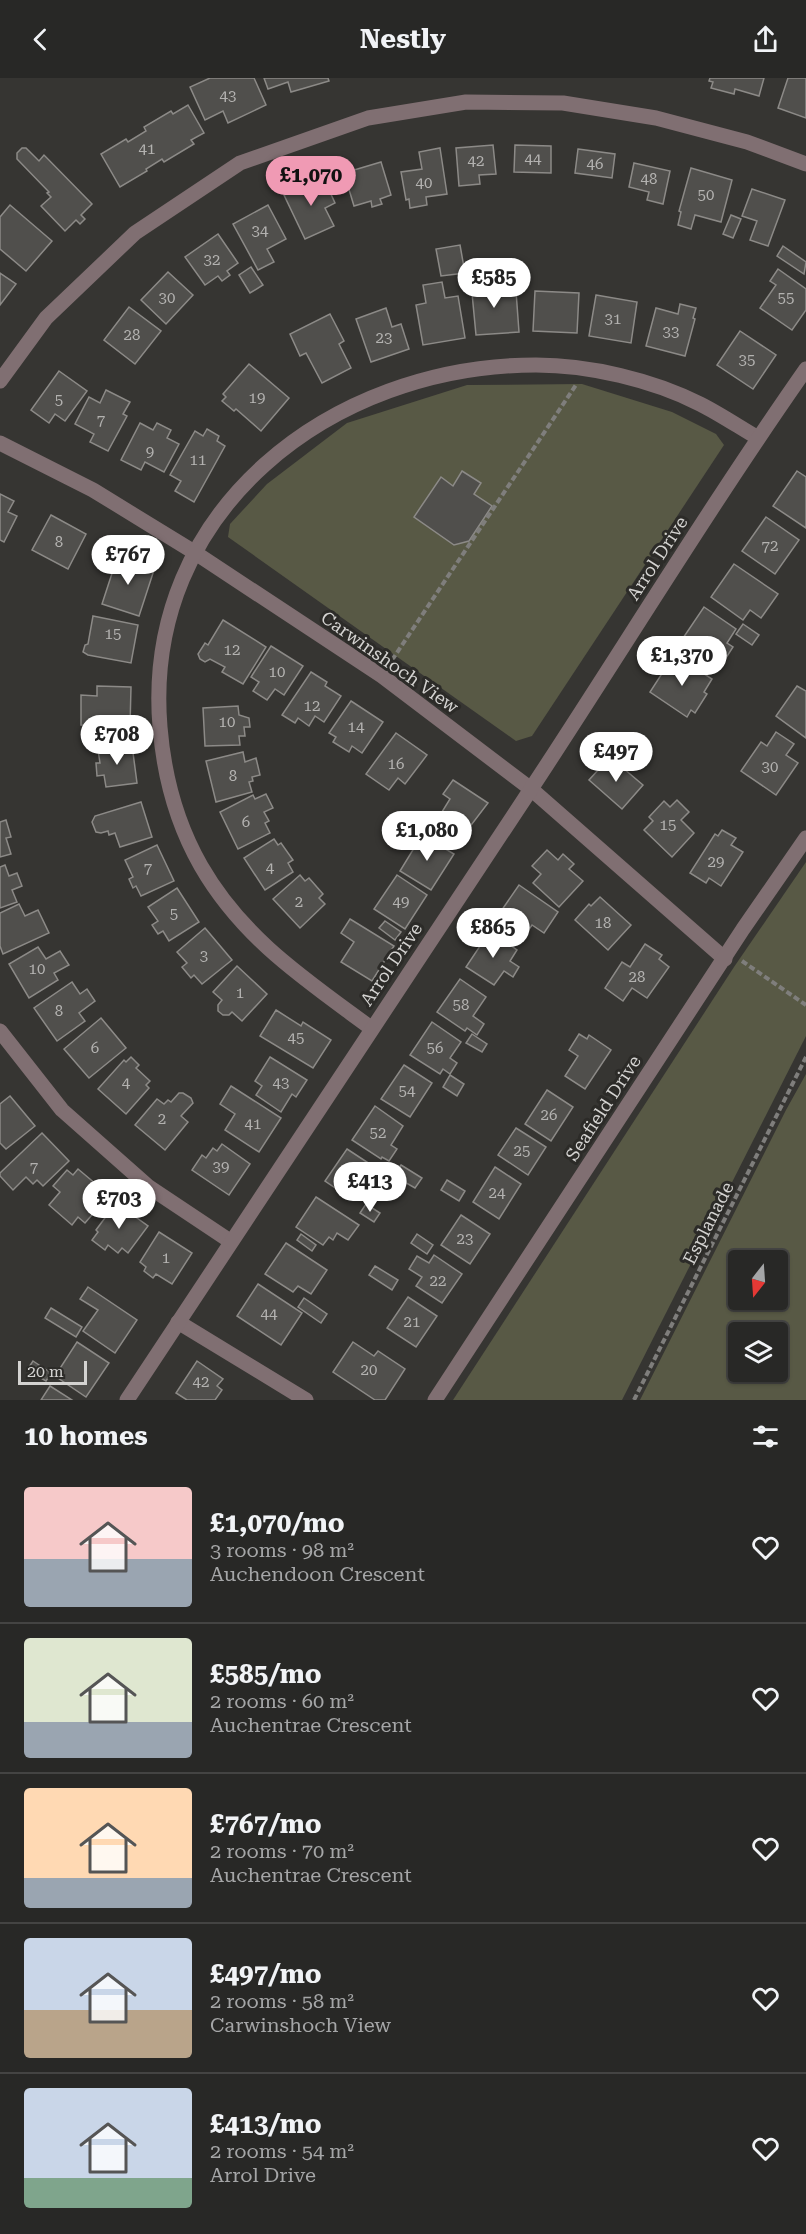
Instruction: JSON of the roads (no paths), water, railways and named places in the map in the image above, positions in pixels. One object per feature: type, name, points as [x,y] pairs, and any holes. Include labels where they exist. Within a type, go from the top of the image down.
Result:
[{"type":"street","points":[[0,381],[46,318],[135,233],[240,163],[368,118],[466,102],[563,103],[656,118],[747,142],[806,164]]},
{"type":"street","points":[[371,1028],[294,972],[260,942],[228,906],[200,865],[177,813],[163,760],[158,695],[164,639],[176,595],[194,552],[222,510],[252,475],[300,436],[348,407],[399,386],[472,368],[538,365],[586,370],[649,383],[699,404],[758,438]]},
{"type":"street","name":"Arrol Drive","points":[[128,1400],[230,1241],[531,789],[758,438],[806,369]]},
{"type":"street","name":"Carwinshoch View","points":[[0,443],[93,490],[194,552],[382,676],[531,789],[727,956]]},
{"type":"street","name":"Seafield Drive","points":[[435,1400],[806,838]]},
{"type":"street","points":[[0,1031],[62,1110],[149,1187],[230,1241]]},
{"type":"street","points":[[178,1322],[306,1400]]}]
